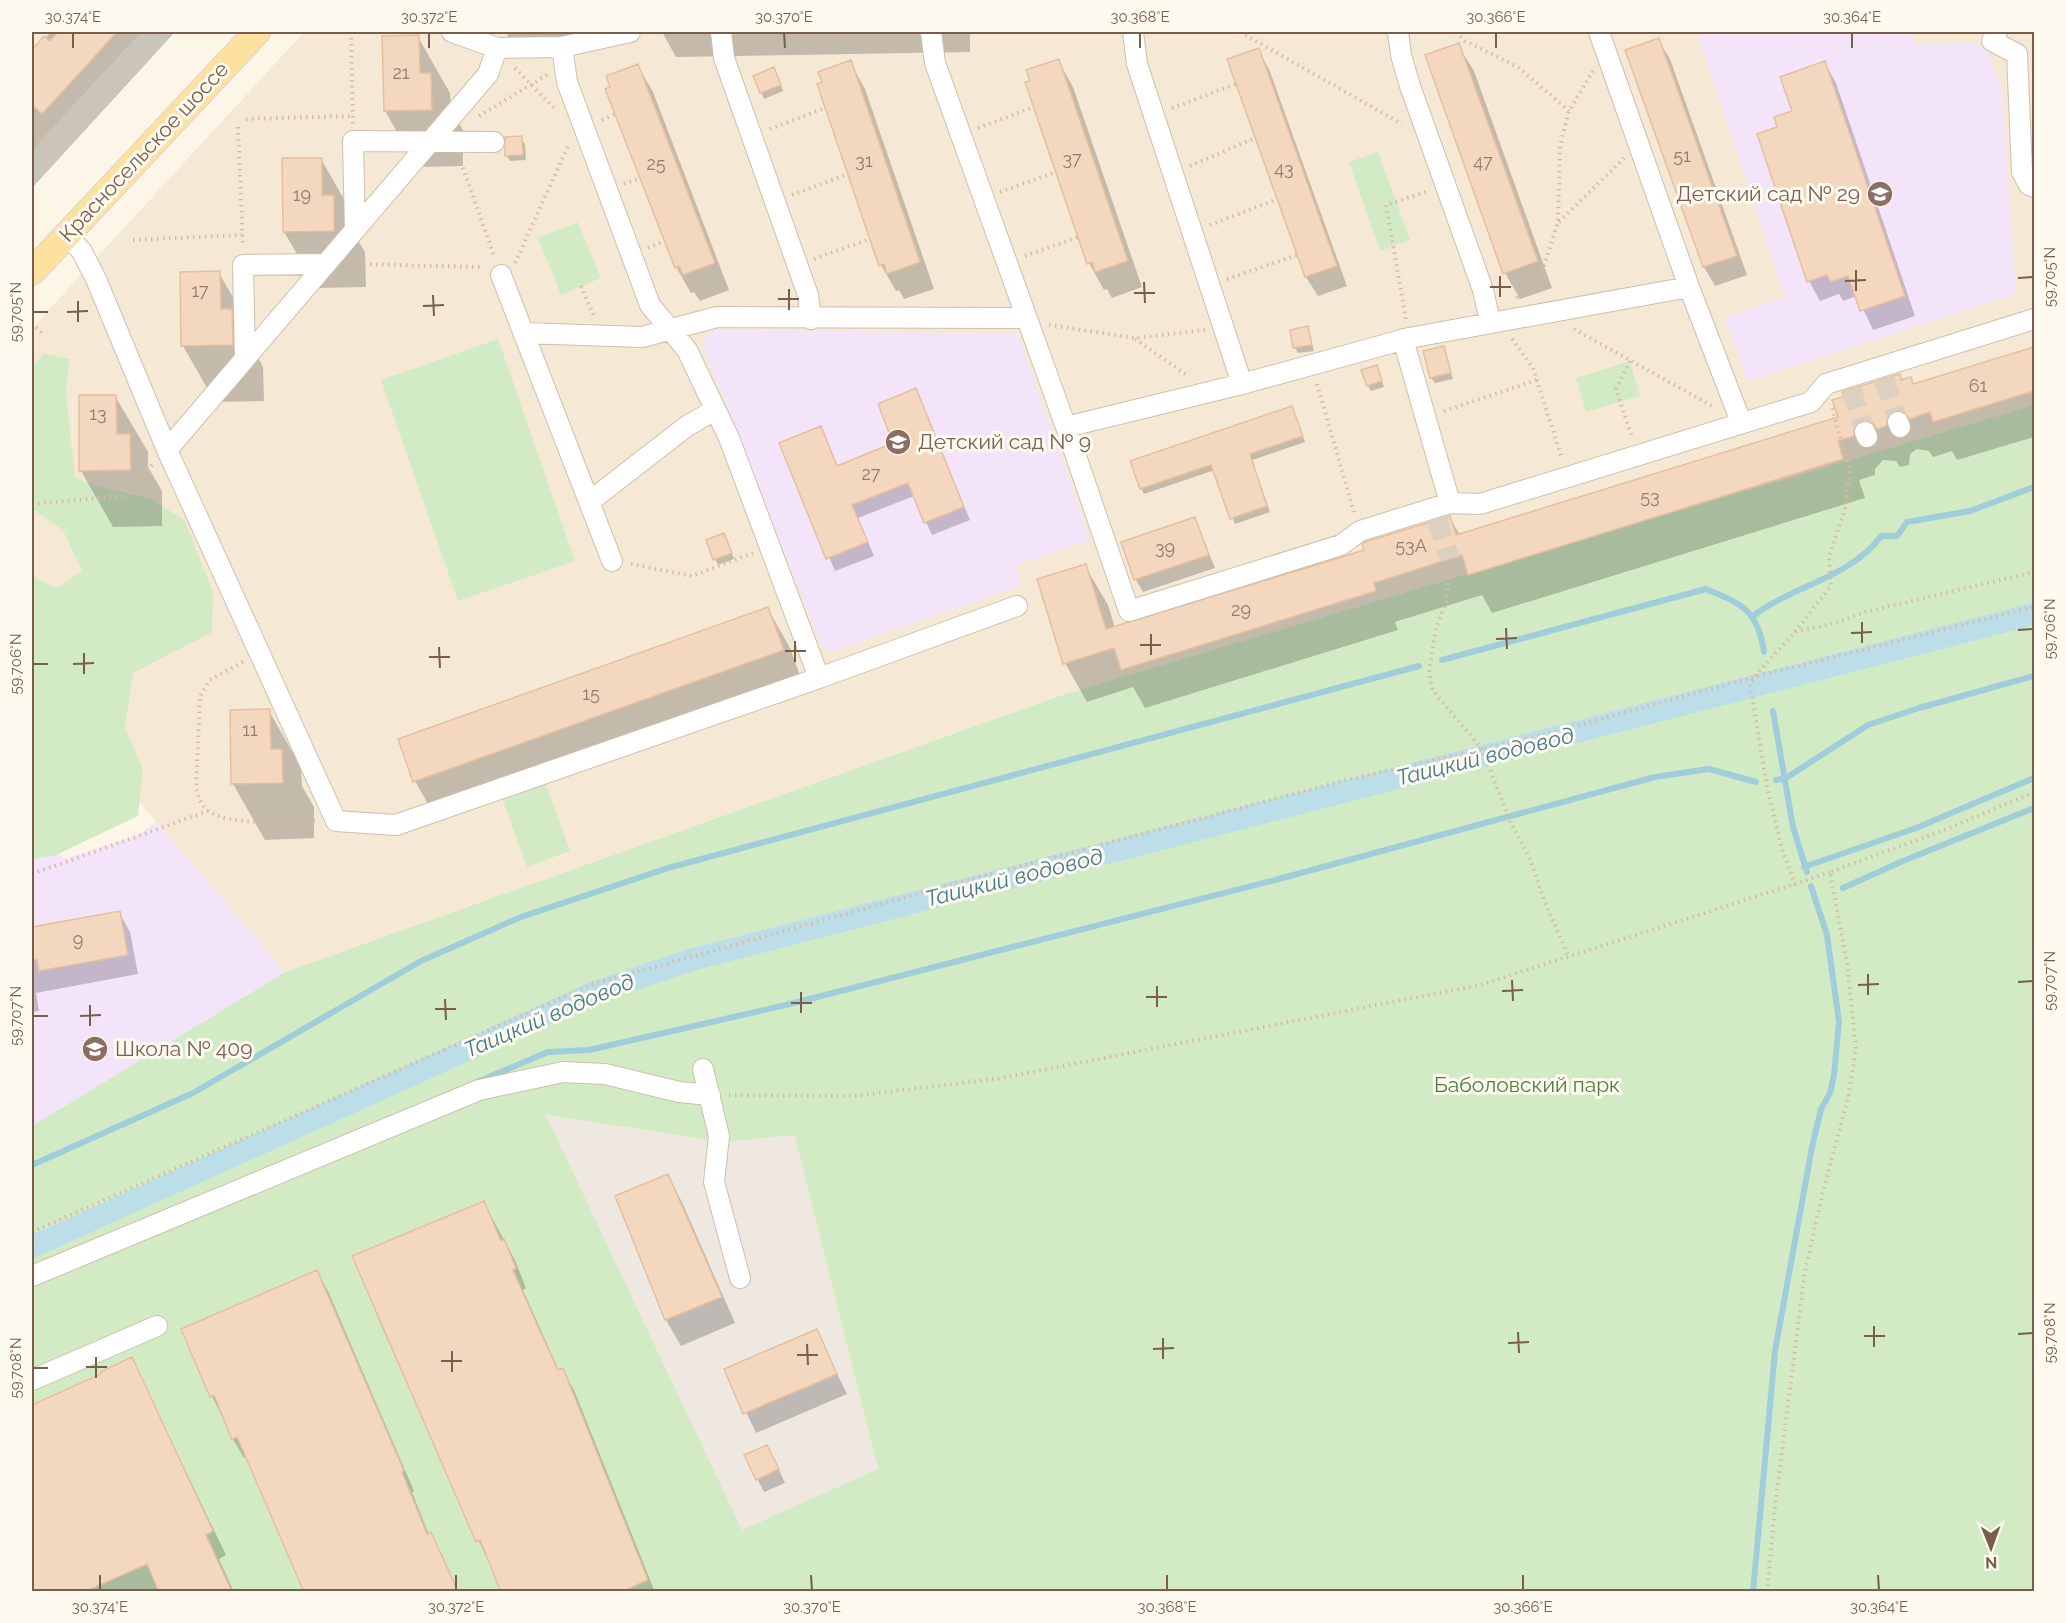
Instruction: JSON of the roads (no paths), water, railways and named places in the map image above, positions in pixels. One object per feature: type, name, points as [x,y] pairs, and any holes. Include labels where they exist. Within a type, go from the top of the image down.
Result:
[{"type":"main road","name":"Красносельское шоссе","points":[[34,264],[66,236],[257,32]]},
{"type":"lane","points":[[452,32],[502,54],[562,47],[630,32]]},
{"type":"lane","points":[[721,32],[724,58],[798,265],[808,295],[811,319]]},
{"type":"lane","points":[[931,32],[935,63],[1005,263],[1032,320],[1129,611],[1341,545],[1360,531],[1440,510],[1480,504],[1811,402],[1826,384],[1849,383],[1882,373],[2034,319]]},
{"type":"lane","points":[[1133,32],[1137,64],[1242,384]]},
{"type":"lane","points":[[1398,32],[1401,55],[1410,86],[1483,290],[1499,325]]},
{"type":"lane","points":[[1599,32],[1604,52],[1689,287],[1741,422]]},
{"type":"lane","points":[[1988,34],[2026,54],[2022,172],[2029,185],[2034,187]]},
{"type":"lane","points":[[562,47],[567,82],[650,305],[687,350],[729,438],[819,678]]},
{"type":"lane","points":[[167,450],[245,358],[334,264],[355,230],[488,74],[502,54]]},
{"type":"lane","points":[[355,230],[353,141],[494,142]]},
{"type":"lane","points":[[66,236],[81,250],[91,268],[167,450],[336,821],[396,825],[819,678],[1017,606]]},
{"type":"lane","points":[[245,358],[243,265],[334,264]]},
{"type":"lane","points":[[500,270],[612,561]]},
{"type":"lane","points":[[1066,427],[1312,366],[1405,332],[1499,325],[1689,287]]},
{"type":"lane","points":[[524,333],[642,337],[717,317],[1032,320]]},
{"type":"lane","points":[[1405,332],[1440,510]]},
{"type":"lane","points":[[589,502],[687,426],[715,410]]},
{"type":"lane","points":[[703,1069],[718,1136],[714,1182],[740,1278]]},
{"type":"lane","points":[[32,1276],[479,1090],[562,1072],[605,1074],[679,1092],[710,1095]]},
{"type":"lane","points":[[32,1380],[157,1326]]},
{"type":"waterway","points":[[1753,616],[1854,562],[1881,536],[1897,536],[1907,522],[1970,511],[2034,487]]},
{"type":"waterway","points":[[1442,660],[1706,589],[1739,604],[1746,610],[1757,627],[1764,652]]},
{"type":"waterway","name":"Таицкий водовод","points":[[32,1247],[595,992],[691,960],[2034,614]]},
{"type":"waterway","points":[[32,1165],[193,1093],[421,961],[521,917],[668,868],[1419,666]]},
{"type":"waterway","points":[[1776,780],[1786,778],[1868,725],[1919,708],[2034,676]]},
{"type":"waterway","points":[[1773,711],[1793,827],[1807,872]]},
{"type":"waterway","points":[[477,1082],[548,1052],[589,1050],[786,1005],[1275,880],[1655,777],[1709,769],[1756,782]]},
{"type":"waterway","points":[[1804,867],[1916,828],[2034,778]]},
{"type":"waterway","points":[[1843,888],[2034,808]]},
{"type":"waterway","points":[[1753,1592],[1775,1351],[1812,1147],[1821,1109],[1830,1093],[1834,1075],[1839,1022],[1827,935],[1811,886]]},
{"type":"tunnel","points":[[1884,379],[1898,422]]},
{"type":"tunnel","points":[[1851,389],[1865,432]]},
{"type":"tunnel","points":[[1437,519],[1450,559]]},
{"type":"place","name":"Детский сад № 29","points":[[1880,194]]},
{"type":"place","name":"Детский сад № 9","points":[[898,442]]},
{"type":"place","name":"Школа № 409","points":[[95,1049]]},
{"type":"park label","name":"Баболовский парк","points":[[1527,1085]]}]
